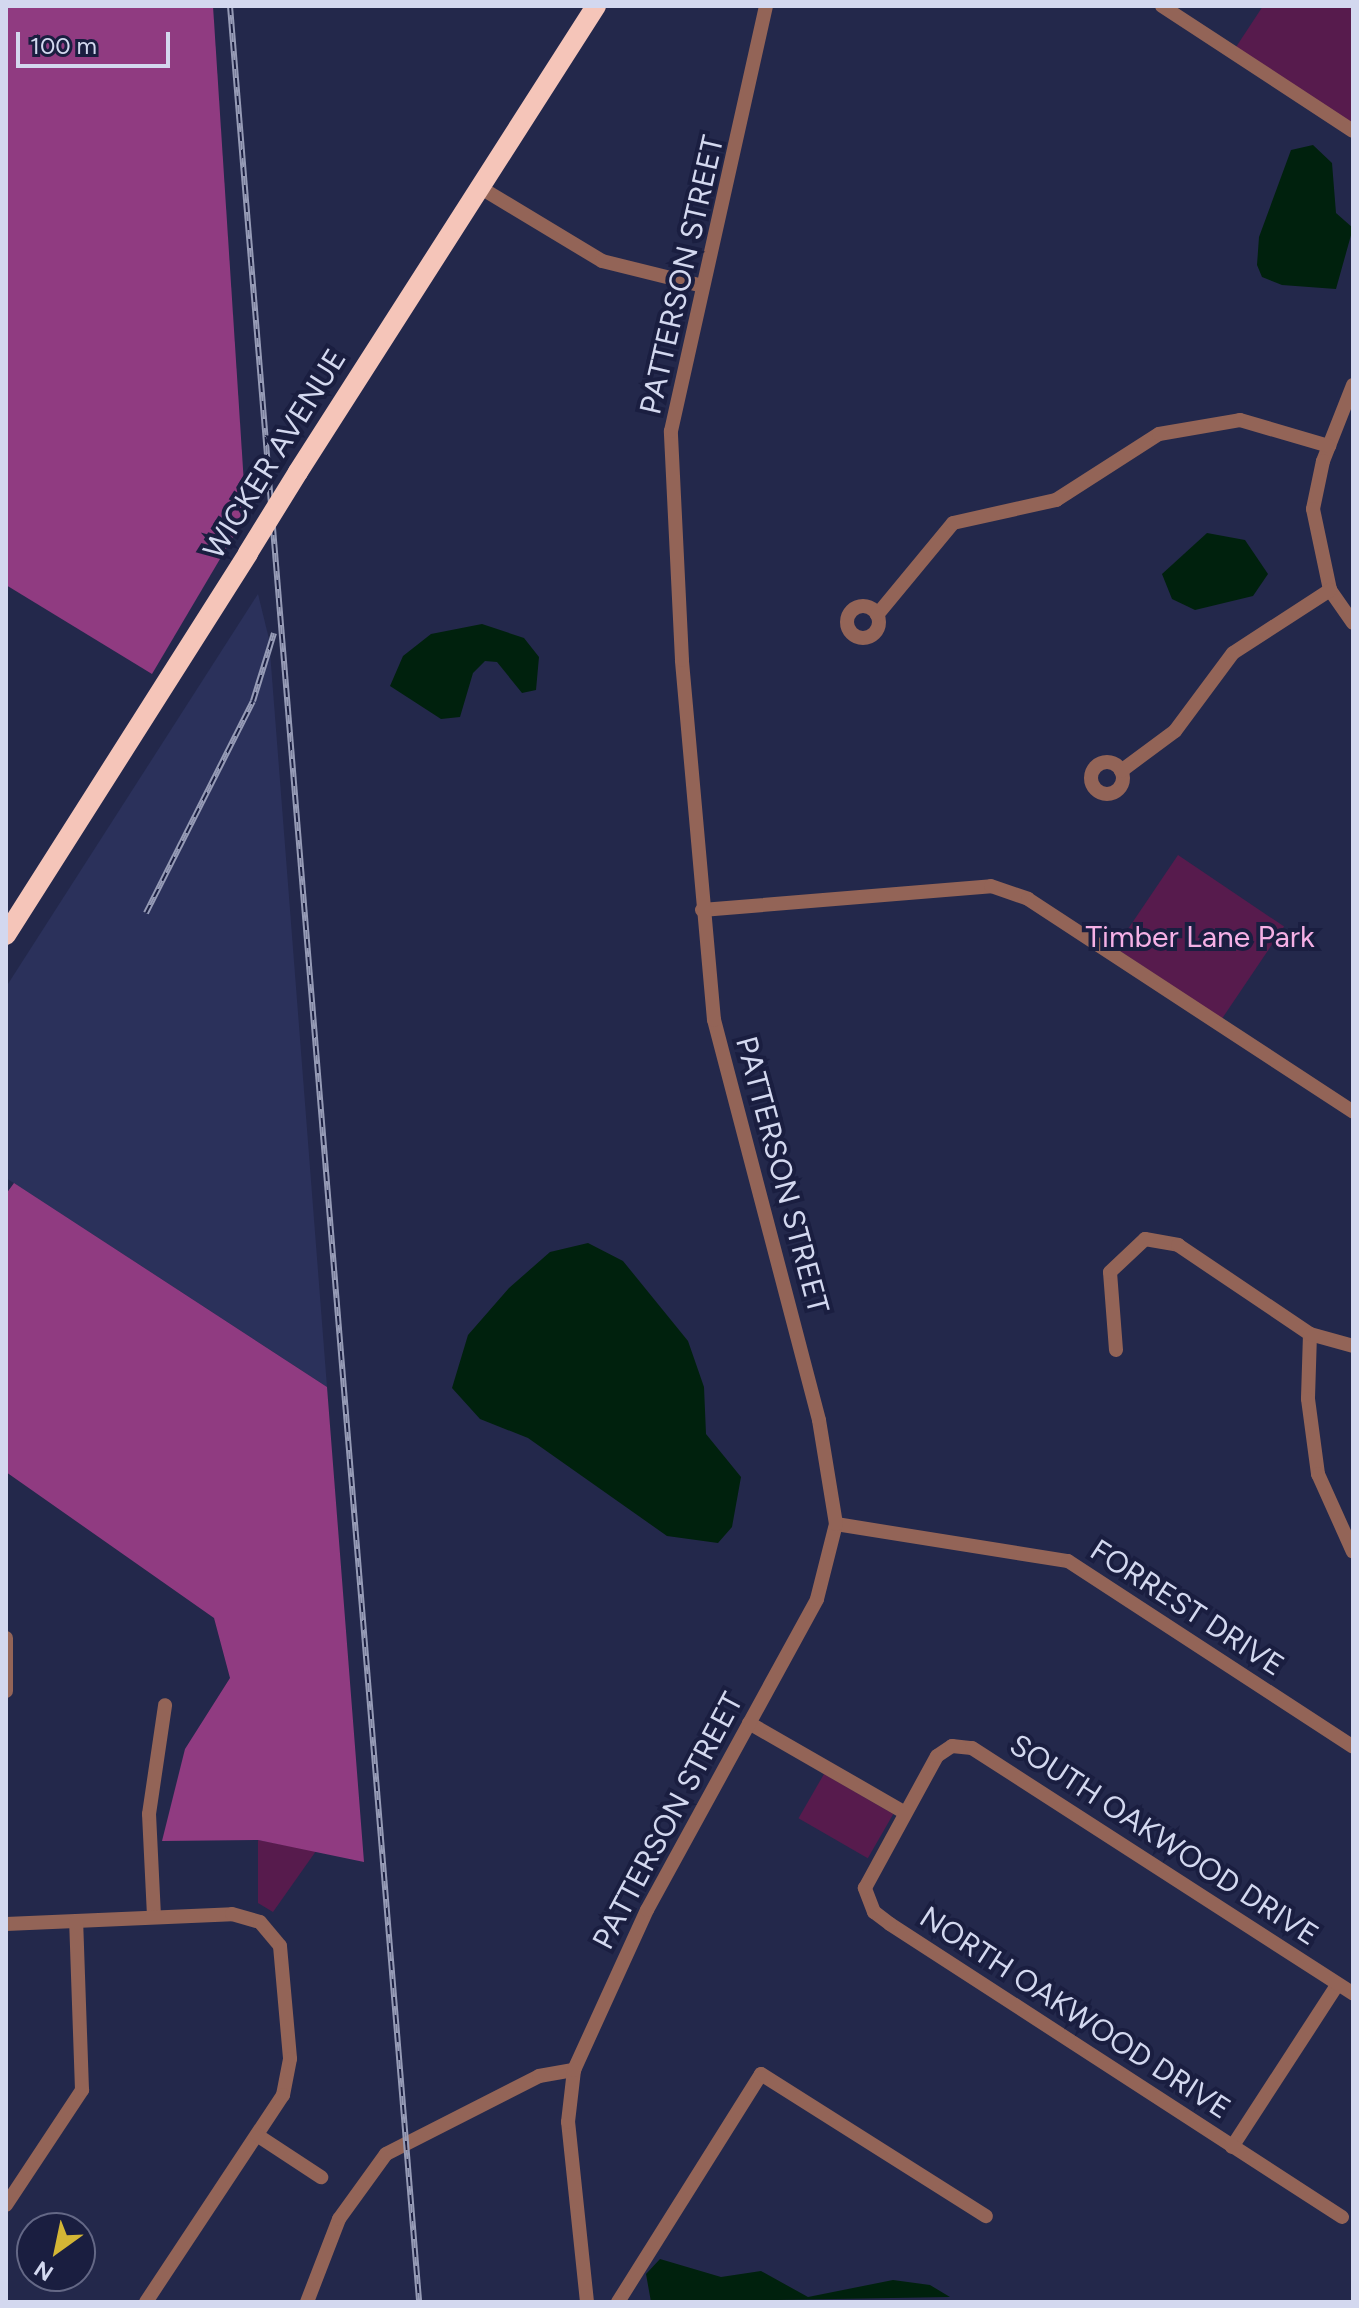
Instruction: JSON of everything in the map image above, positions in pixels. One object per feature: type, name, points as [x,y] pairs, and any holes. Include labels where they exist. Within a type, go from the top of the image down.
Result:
[{"type":"highway","name":"WICKER AVENUE","points":[[6,935],[596,6]]},
{"type":"street","name":"PATTERSON STREET","points":[[587,2302],[568,2122],[574,2070],[647,1910],[817,1599],[836,1524],[819,1420],[720,1048],[702,910],[671,431],[766,6]]},
{"type":"street","points":[[1162,6],[1353,131]]},
{"type":"street","points":[[481,188],[602,261],[703,286]]},
{"type":"street","points":[[1353,385],[1329,446],[1313,509],[1330,590],[1353,623]]},
{"type":"street","points":[[877,615],[953,523],[1056,500],[1159,434],[1240,420],[1329,446]]},
{"type":"street","points":[[1121,771],[1175,731],[1233,653],[1330,590]]},
{"type":"street","points":[[702,910],[991,886],[1028,899],[1350,1104]]},
{"type":"street","points":[[1116,1350],[1110,1272],[1145,1239],[1178,1245],[1310,1334],[1353,1346]]},
{"type":"street","points":[[1310,1334],[1308,1399],[1318,1474],[1353,1552]]},
{"type":"street","name":"FORREST DRIVE","points":[[836,1524],[1068,1561],[1353,1747]]},
{"type":"street","points":[[6,1638],[6,1691]]},
{"type":"street","points":[[154,1916],[149,1814],[165,1705]]},
{"type":"street","points":[[749,1723],[904,1812]]},
{"type":"street","name":"NORTH OAKWOOD DRIVE","points":[[942,1751],[867,1879],[874,1912],[1342,2217]]},
{"type":"street","name":"SOUTH OAKWOOD DRIVE","points":[[942,1751],[982,1753],[1353,1994]]},
{"type":"street","points":[[6,1924],[154,1916],[247,1916],[280,1946],[288,2078],[257,2135],[146,2302]]},
{"type":"street","points":[[6,2205],[82,2090],[76,1922]]},
{"type":"street","points":[[1232,2147],[1338,1984]]},
{"type":"street","points":[[307,2302],[339,2219],[386,2154],[539,2076],[574,2070]]},
{"type":"street","points":[[618,2302],[761,2074],[785,2083],[986,2216]]},
{"type":"street","points":[[257,2135],[321,2177]]},
{"type":"shaded area","points":[[6,6],[213,6],[246,515],[152,674],[6,585]]},
{"type":"shaded area","points":[[1313,145],[1332,163],[1336,213],[1353,228],[1336,289],[1282,285],[1262,277],[1257,265],[1259,237],[1291,150]]},
{"type":"shaded area","points":[[1207,533],[1245,540],[1268,574],[1253,596],[1195,610],[1172,599],[1162,574]]},
{"type":"shaded area","points":[[258,594],[269,639],[327,1387],[6,1178],[6,987]]},
{"type":"shaded area","points":[[482,624],[524,638],[539,657],[536,690],[522,693],[497,662],[485,661],[473,673],[460,717],[441,719],[390,686],[403,656],[431,634]]},
{"type":"shaded area","points":[[14,1183],[327,1387],[364,1862],[258,1840],[162,1841],[185,1749],[230,1678],[214,1618],[6,1472],[6,1194]]},
{"type":"shaded area","points":[[588,1243],[623,1261],[688,1341],[704,1387],[706,1434],[741,1477],[732,1527],[718,1543],[667,1536],[528,1438],[480,1419],[452,1388],[468,1335],[509,1288],[550,1252]]},
{"type":"shaded area","points":[[660,2259],[721,2277],[761,2271],[808,2297],[893,2280],[930,2285],[950,2297],[651,2302],[646,2274]]},
{"type":"green space","points":[[1263,6],[1353,6],[1353,124],[1236,47]]},
{"type":"green space","name":"Timber Lane Park","points":[[1178,855],[1284,927],[1221,1019],[1115,948]]},
{"type":"green space","points":[[824,1774],[893,1814],[868,1858],[798,1818]]},
{"type":"green space","points":[[258,1840],[316,1851],[273,1912],[258,1903]]},
{"type":"railway","points":[[230,6],[419,2302]]},
{"type":"railway","points":[[146,913],[253,701],[274,633]]}]
